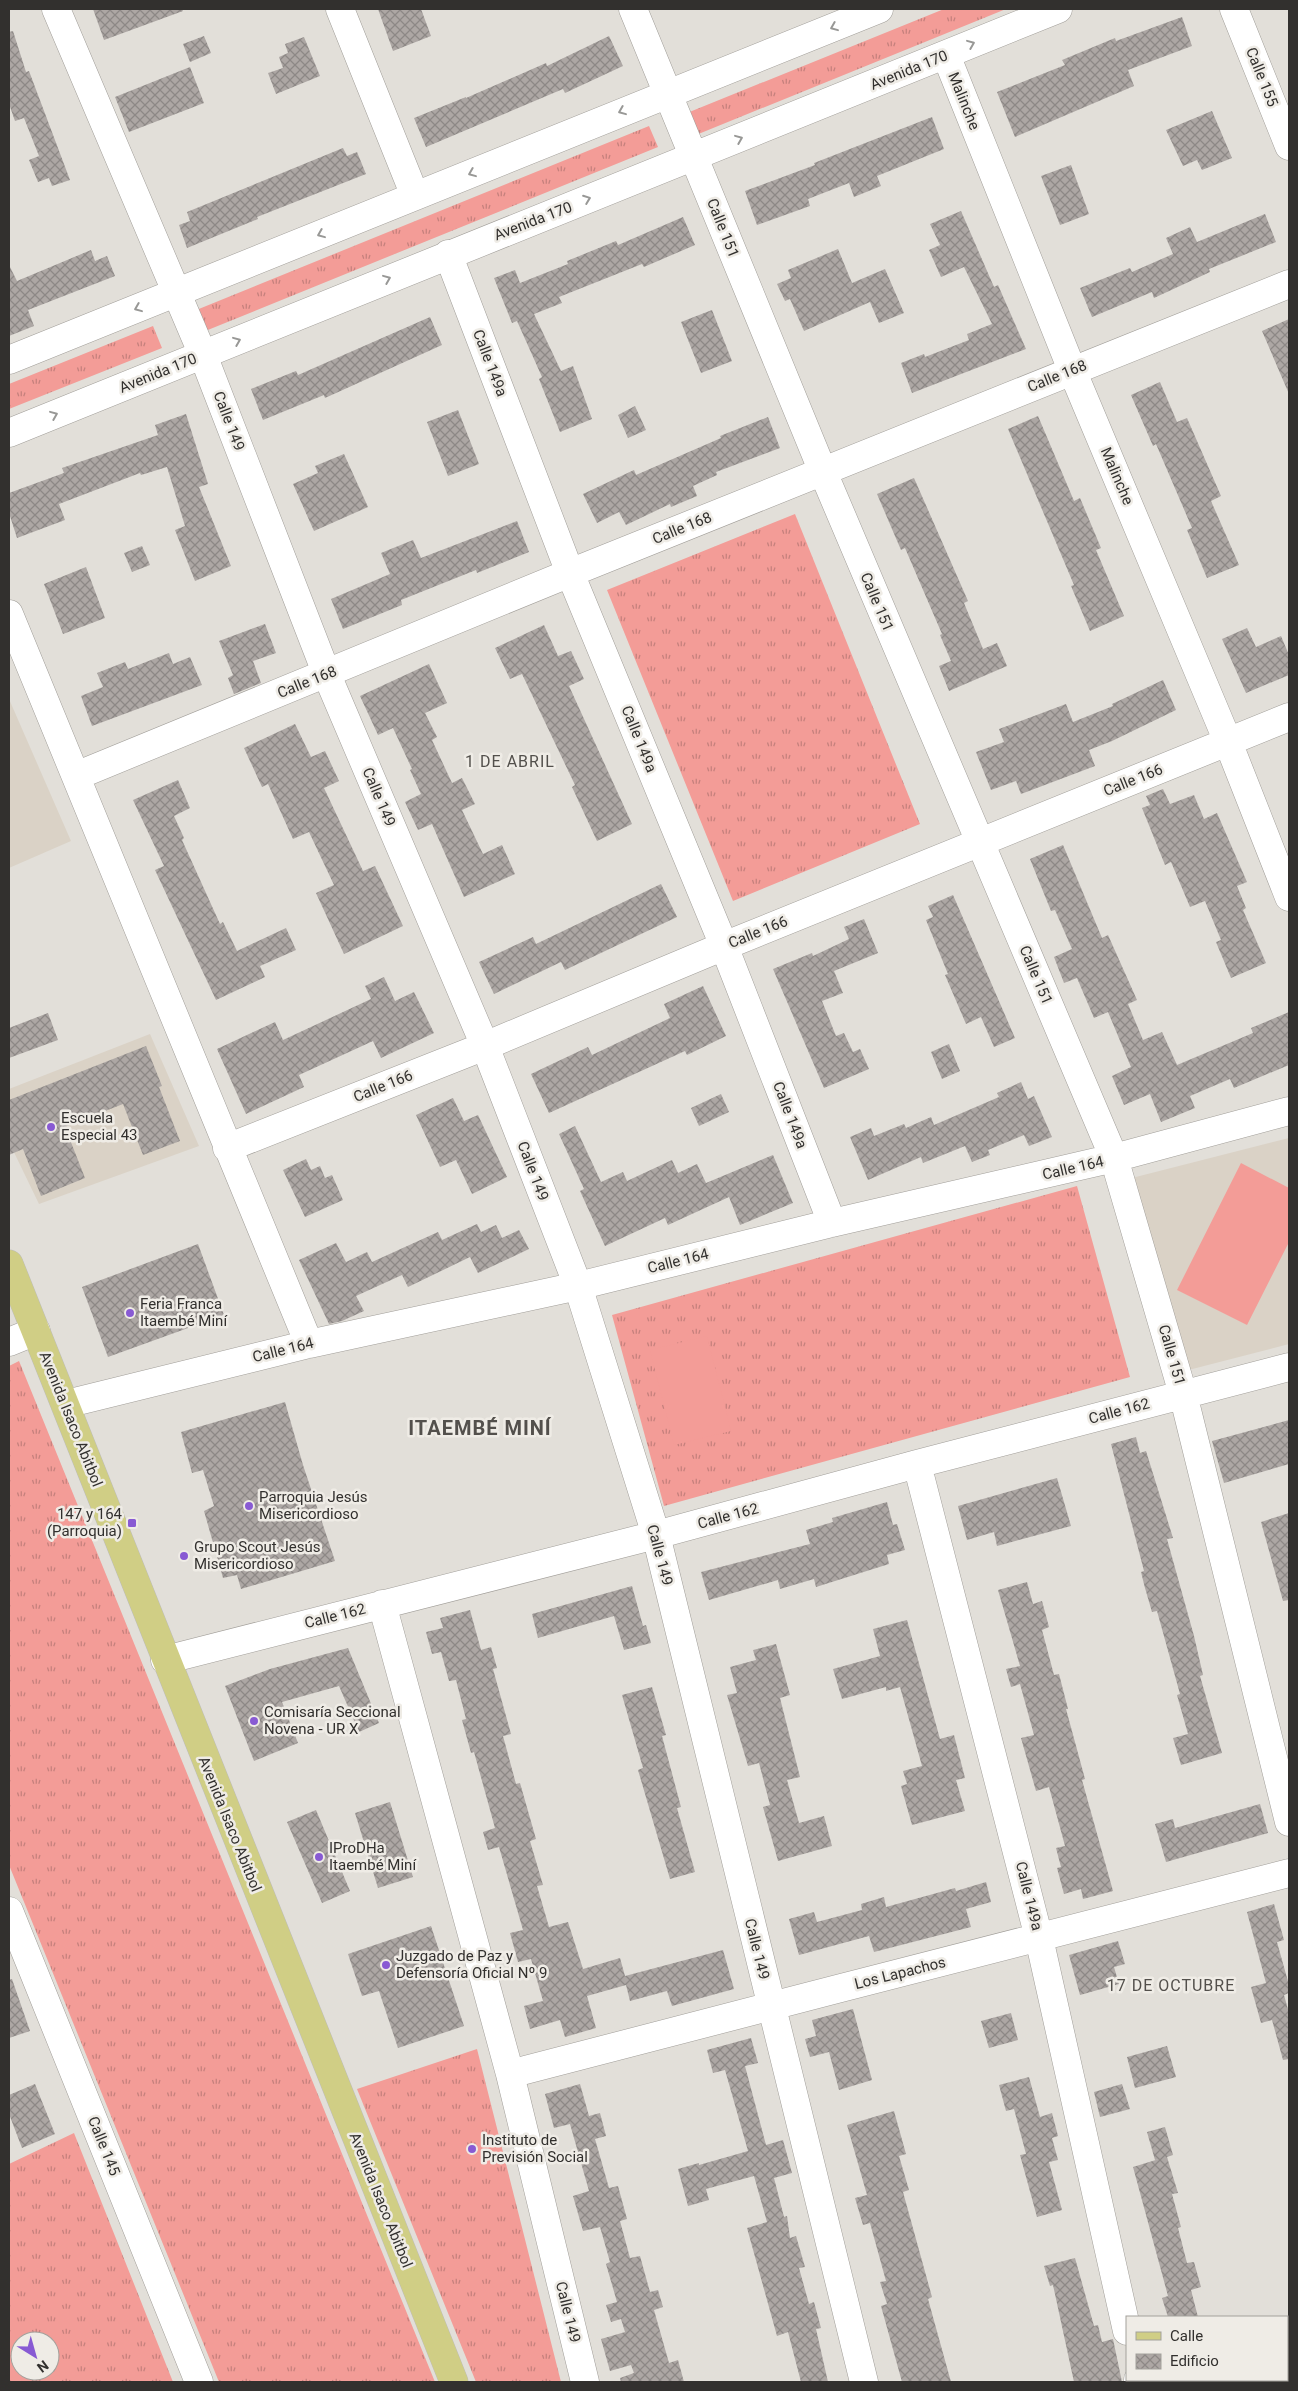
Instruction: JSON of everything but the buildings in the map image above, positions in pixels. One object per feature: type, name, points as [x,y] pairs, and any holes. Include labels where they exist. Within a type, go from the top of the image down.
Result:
[{"type":"main road","name":"Avenida Isaco Abitbol","points":[[9,1264],[66,1404],[165,1660],[454,2382]]},
{"type":"street","name":"Calle 149","points":[[56,9],[203,354],[327,675],[485,1046],[578,1286],[656,1535],[864,2382]]},
{"type":"street","points":[[340,9],[414,196]]},
{"type":"street","points":[[633,9],[694,157]]},
{"type":"street","points":[[9,360],[879,9]]},
{"type":"street","name":"Avenida 170","points":[[9,433],[1058,9]]},
{"type":"street","name":"Calle 155","points":[[1234,9],[1289,146]]},
{"type":"street","name":"Malinche","points":[[946,55],[1072,370],[1228,742],[1289,897]]},
{"type":"street","name":"Calle 151","points":[[694,157],[823,472],[1114,1158],[1183,1394],[1289,1822]]},
{"type":"street","name":"Calle 149a","points":[[448,254],[570,573],[724,946],[832,1223]]},
{"type":"street","name":"Calle 168","points":[[76,776],[327,675],[570,573],[1289,284]]},
{"type":"street","points":[[9,614],[309,1344]]},
{"type":"street","name":"Calle 166","points":[[227,1148],[485,1046],[724,946],[1289,717]]},
{"type":"street","name":"Calle 164","points":[[66,1404],[309,1344],[578,1286],[832,1223],[1114,1158],[1289,1111]]},
{"type":"street","points":[[9,1342],[36,1331]]},
{"type":"street","name":"Calle 162","points":[[165,1660],[656,1535],[917,1464],[1289,1367]]},
{"type":"street","name":"Calle 149a","points":[[917,1464],[1040,1938],[1126,2326]]},
{"type":"street","name":"Calle 149","points":[[382,1604],[510,2074],[585,2382]]},
{"type":"street","name":"Los Lapachos","points":[[510,2074],[771,2005],[1040,1938],[1289,1873]]},
{"type":"street","name":"Calle 145","points":[[11,1921],[199,2382]]},
{"type":"shaded area","points":[[9,699],[71,841],[9,868]]},
{"type":"shaded area","points":[[150,1034],[199,1146],[39,1204],[9,1142],[9,1089]]},
{"type":"shaded area","points":[[1289,1138],[1289,1344],[1173,1374],[1124,1180]]},
{"type":"green space","points":[[944,9],[1006,9],[696,135],[687,113]]},
{"type":"green space","points":[[649,126],[658,147],[193,336],[184,315]]},
{"type":"green space","points":[[153,326],[162,348],[9,409],[9,384]]},
{"type":"green space","points":[[795,514],[920,824],[733,901],[607,590]]},
{"type":"green space","points":[[1241,1163],[1289,1188],[1289,1242],[1247,1325],[1177,1290]]},
{"type":"green space","points":[[1077,1186],[1130,1377],[664,1506],[612,1315]]},
{"type":"green space","points":[[707,1336],[731,1431],[674,1445],[650,1350]]},
{"type":"green space","points":[[19,1361],[435,2382],[219,2382],[9,1865],[9,1366]]},
{"type":"green space","points":[[477,2049],[561,2382],[476,2382],[357,2089]]},
{"type":"green space","points":[[74,2133],[173,2382],[9,2382],[9,2164]]},
{"type":"place","name":"Escuela Especial 43","points":[[51,1127]]},
{"type":"place","name":"Feria Franca Itaembé Miní","points":[[130,1313]]},
{"type":"place","name":"Parroquia Jesús Misericordioso","points":[[249,1506]]},
{"type":"place","name":"147 y 164 (Parroquia)","points":[[132,1523]]},
{"type":"place","name":"Grupo Scout Jesús Misericordioso","points":[[184,1556]]},
{"type":"place","name":"Comisaría Seccional Novena - UR X","points":[[254,1721]]},
{"type":"place","name":"IProDHa Itaembé Miní","points":[[319,1857]]},
{"type":"place","name":"Juzgado de Paz y Defensoría Oficial Nº 9","points":[[386,1965]]},
{"type":"place","name":"Instituto de Previsión Social","points":[[472,2149]]},
{"type":"district","name":"1 DE ABRIL","points":[[510,761]]},
{"type":"district","name":"ITAEMBÉ MINÍ","points":[[480,1428]]},
{"type":"district","name":"17 DE OCTUBRE","points":[[1171,1985]]}]
